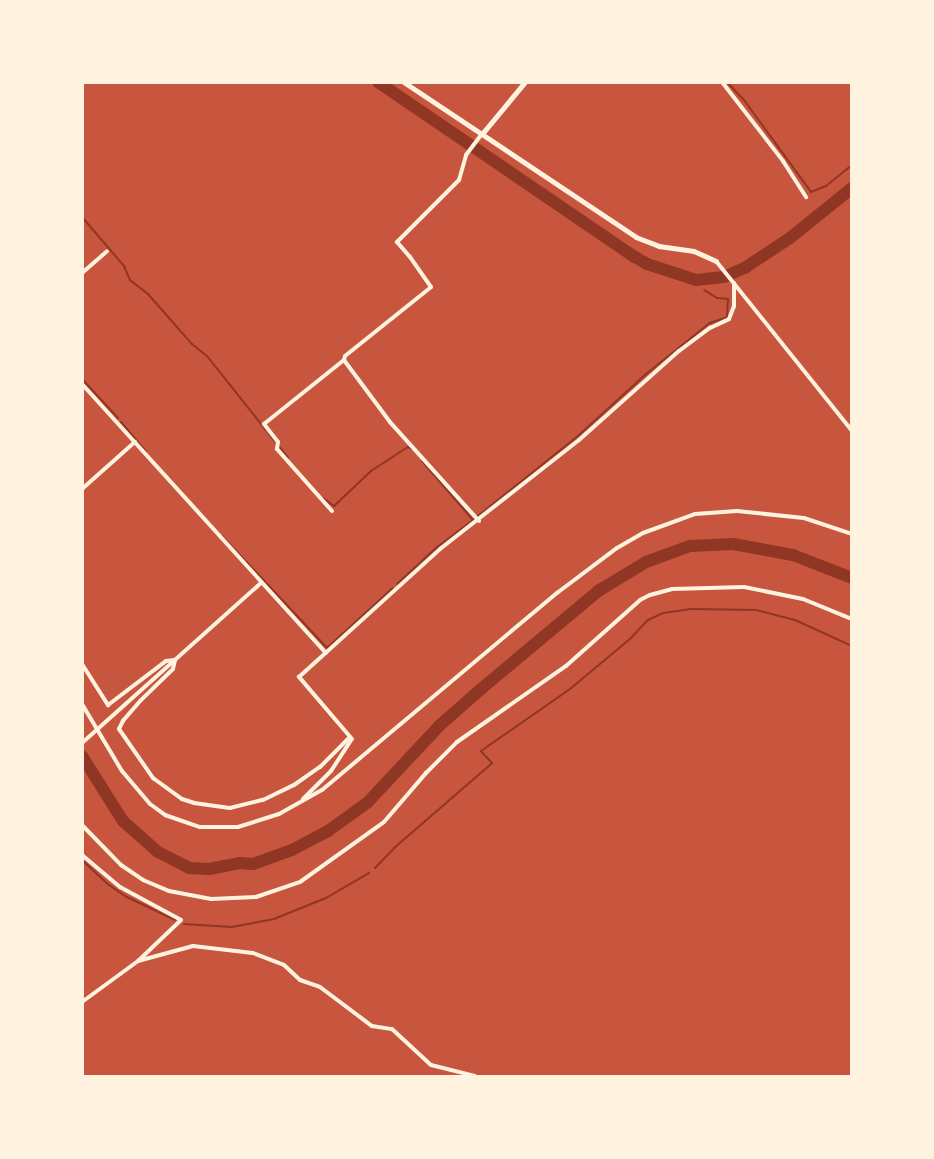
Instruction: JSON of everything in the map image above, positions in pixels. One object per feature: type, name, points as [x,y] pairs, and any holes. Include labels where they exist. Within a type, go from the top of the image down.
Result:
[{"type":"street","points":[[404,82],[636,237],[659,246],[694,252],[716,261],[852,431]]},
{"type":"street","points":[[332,511],[296,472],[264,424],[265,421],[344,360],[345,356],[431,287],[411,257],[397,242],[459,180],[466,155],[525,82]]},
{"type":"street","points":[[722,82],[783,161],[806,197]]},
{"type":"street","points":[[82,273],[107,250]]},
{"type":"street","points":[[351,735],[299,677],[440,549],[579,440],[680,351],[710,328],[729,319],[734,306],[733,281]]},
{"type":"street","points":[[344,360],[390,422],[478,521]]},
{"type":"street","points":[[82,384],[326,653]]},
{"type":"street","points":[[82,489],[135,442]]},
{"type":"street","points":[[82,704],[122,771],[138,792],[165,815],[183,823],[208,828],[238,827],[279,814],[322,790],[556,593],[617,548],[643,533],[695,514],[737,511],[804,518],[852,534]]},
{"type":"street","points":[[82,743],[261,582]]},
{"type":"street","points":[[82,825],[121,865],[143,880],[169,891],[211,899],[256,897],[300,882],[375,829],[396,811],[426,773],[457,742],[566,666],[640,600],[650,595],[672,588],[744,587],[811,601],[852,619]]},
{"type":"street","points":[[82,664],[108,705],[166,661],[175,660]]},
{"type":"street","points":[[175,660],[176,665],[141,700],[119,729],[153,778],[183,799],[212,807],[231,808],[263,800],[294,785],[320,768],[351,735]]},
{"type":"street","points":[[300,803],[330,771],[351,735]]},
{"type":"street","points":[[82,855],[120,887],[181,920],[138,961],[82,1002]]},
{"type":"street","points":[[138,961],[193,946],[253,953],[284,965],[300,980],[320,987],[372,1026],[392,1029],[431,1065],[476,1077]]},
{"type":"waterway","points":[[378,82],[635,257],[647,264],[696,280],[724,277],[746,267],[790,238],[852,188]]},
{"type":"waterway","points":[[727,82],[744,100],[811,192],[826,186],[852,165]]},
{"type":"waterway","points":[[82,217],[124,266],[130,280],[148,294],[192,344],[207,356],[288,458]]},
{"type":"waterway","points":[[422,461],[473,520],[579,435],[646,374],[710,323],[727,317],[728,299],[717,298],[704,290]]},
{"type":"waterway","points":[[82,379],[118,418]]},
{"type":"waterway","points":[[121,422],[146,452]]},
{"type":"waterway","points":[[323,498],[334,506],[371,471],[408,447],[413,449]]},
{"type":"waterway","points":[[397,584],[436,548],[473,520]]},
{"type":"waterway","points":[[222,536],[327,648],[393,588]]},
{"type":"waterway","points":[[82,756],[123,821],[158,852],[189,868],[209,869],[239,863],[253,864],[292,850],[328,831],[368,802],[439,726],[481,689],[598,591],[646,562],[690,546],[733,544],[793,555],[852,578]]},
{"type":"waterway","points":[[375,868],[394,848],[492,763],[481,751],[570,689],[631,638],[648,620],[663,613],[691,609],[756,610],[795,620],[852,646]]},
{"type":"waterway","points":[[82,860],[109,885],[127,897],[175,920]]},
{"type":"waterway","points":[[184,924],[232,927],[274,919],[326,898],[369,873]]}]
